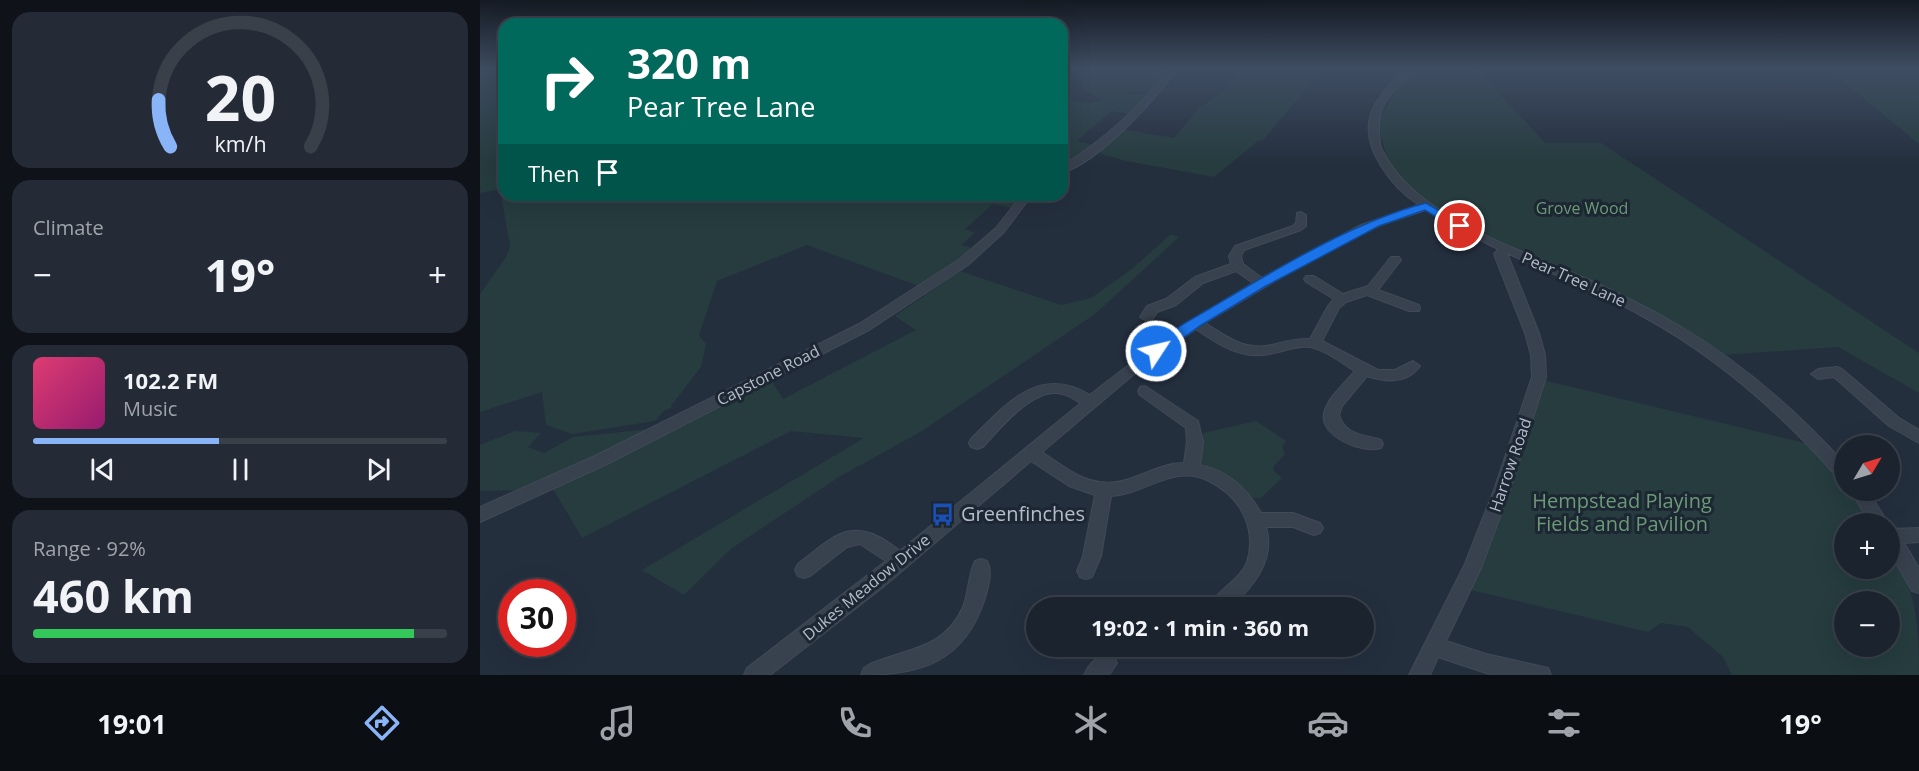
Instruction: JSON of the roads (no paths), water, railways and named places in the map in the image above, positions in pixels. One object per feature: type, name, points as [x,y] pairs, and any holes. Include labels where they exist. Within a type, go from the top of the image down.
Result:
[{"type":"street","points":[[1068,167],[1093,152],[1150,100]]},
{"type":"street","name":"Pear Tree Lane","points":[[1384,100],[1379,105],[1374,119],[1374,138],[1378,153],[1390,174],[1426,206],[1505,248],[1627,303],[1689,338],[1761,392],[1834,464]]},
{"type":"street","name":"Capstone Road","points":[[480,515],[601,460],[864,327],[964,262],[1000,230],[1023,201]]},
{"type":"street","name":"Dukes Meadow Drive","points":[[754,675],[899,561],[1135,366],[1196,323],[1365,227],[1426,206]]},
{"type":"street","points":[[1262,284],[1237,266],[1235,256],[1239,248],[1297,228],[1302,224],[1301,215]]},
{"type":"street","name":"Harrow Road","points":[[1419,675],[1472,568],[1502,490],[1539,376],[1538,355],[1532,333],[1500,254],[1505,248]]},
{"type":"street","points":[[1314,343],[1331,310],[1342,299],[1369,291],[1395,260]]},
{"type":"street","points":[[1148,310],[1171,302],[1203,278],[1237,266]]},
{"type":"street","points":[[1310,279],[1342,299]]},
{"type":"street","points":[[1369,291],[1414,308]]},
{"type":"street","points":[[1196,323],[1228,344],[1250,351],[1265,351],[1294,343],[1314,343],[1364,370],[1380,375],[1394,377],[1413,366]]},
{"type":"street","points":[[1364,370],[1335,404],[1331,415],[1338,429],[1352,439],[1360,444],[1375,444]]},
{"type":"street","points":[[1818,374],[1837,372],[1894,422],[1919,437]]},
{"type":"street","points":[[977,442],[1021,403],[1041,390],[1068,389],[1092,403]]},
{"type":"street","points":[[1145,391],[1193,425],[1196,441],[1191,469]]},
{"type":"street","points":[[1031,453],[1087,486],[1104,491],[1130,486],[1174,470],[1191,469],[1210,475],[1232,489],[1247,504],[1257,521],[1259,541],[1256,562],[1246,580],[1229,597]]},
{"type":"street","points":[[1086,571],[1092,556],[1104,491]]},
{"type":"street","points":[[1257,521],[1293,519],[1314,528]]},
{"type":"street","points":[[1900,536],[1919,535]]},
{"type":"street","points":[[804,570],[836,546],[857,536],[876,542],[899,561]]},
{"type":"street","points":[[1900,553],[1919,585]]},
{"type":"street","points":[[871,675],[929,654],[947,642],[973,607],[981,567]]},
{"type":"street","points":[[1433,645],[1466,659],[1541,675]]},
{"type":"place","name":"Greenfinches","points":[[943,514]]},
{"type":"park label","name":"Grove Wood","points":[[1582,208]]},
{"type":"park label","name":"Hempstead Playing Fields and Pavilion","points":[[1622,512]]}]
